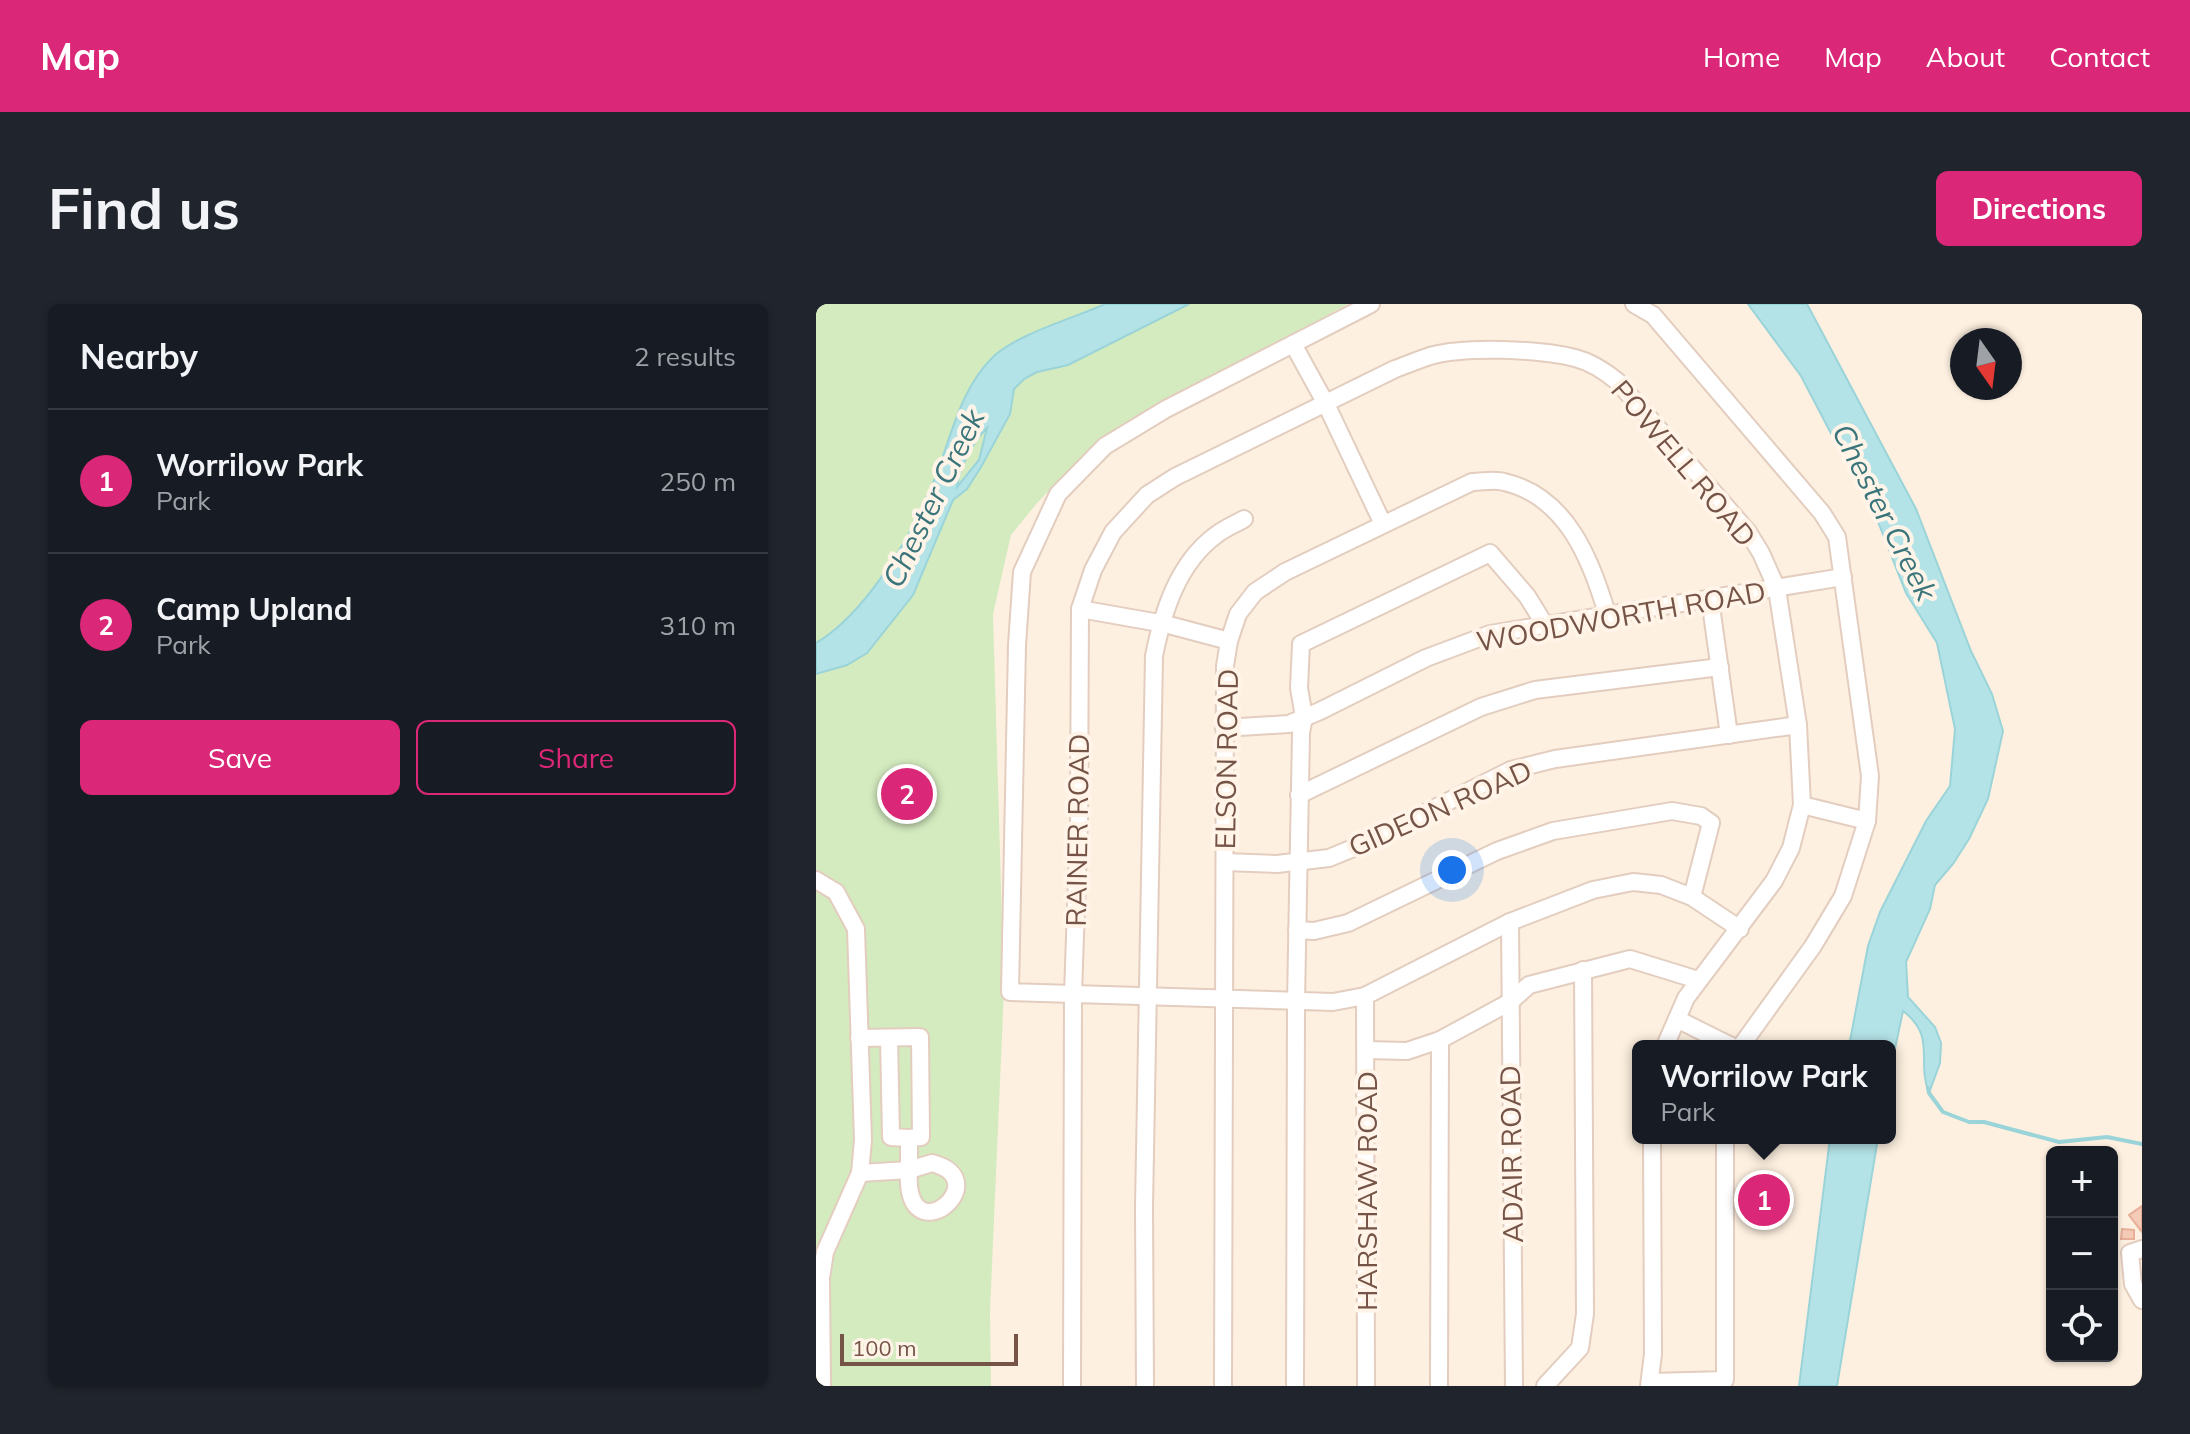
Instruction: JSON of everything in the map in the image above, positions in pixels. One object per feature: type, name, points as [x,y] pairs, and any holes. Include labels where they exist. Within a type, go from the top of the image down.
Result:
[{"type":"street","points":[[1371,304],[1226,375],[1105,446],[1058,494],[1022,572],[1017,645],[1010,992],[1333,1002],[1365,996],[1510,922],[1593,890],[1633,882],[1661,885],[1692,897],[1740,929]]},
{"type":"street","points":[[1634,304],[1653,315],[1822,513],[1837,537],[1870,776],[1867,821],[1843,896],[1813,946],[1745,1040]]},
{"type":"street","points":[[1293,344],[1326,404],[1383,524]]},
{"type":"street","name":"POWELL ROAD","points":[[1326,404],[1395,369],[1433,355],[1473,351],[1577,358],[1604,370],[1618,382],[1748,532],[1761,553],[1777,589],[1798,725],[1802,805],[1791,848],[1774,881],[1698,980],[1686,998],[1668,1040]]},
{"type":"street","name":"RAINER ROAD","points":[[1072,1386],[1073,994],[1079,820],[1080,609],[1101,550],[1147,495],[1175,477],[1326,404]]},
{"type":"street","name":"ELSON ROAD","points":[[1223,1386],[1225,666],[1238,614],[1255,592],[1285,572],[1472,482],[1501,481],[1529,490],[1551,506],[1586,552],[1607,614]]},
{"type":"street","points":[[1145,1386],[1144,1207],[1154,656],[1160,623],[1175,588],[1216,535],[1244,519]]},
{"type":"street","points":[[1295,1386],[1296,1002],[1299,795],[1304,717],[1299,688],[1301,644],[1490,553],[1527,596],[1545,625]]},
{"type":"street","name":"WOODWORTH ROAD","points":[[1224,728],[1289,724],[1426,658],[1490,634],[1843,577]]},
{"type":"street","points":[[1710,599],[1729,735]]},
{"type":"street","points":[[1080,609],[1160,623],[1229,641]]},
{"type":"street","points":[[1299,795],[1481,707],[1535,690],[1720,667]]},
{"type":"street","name":"GIDEON ROAD","points":[[1225,862],[1298,863],[1329,858],[1511,770],[1555,759],[1798,725]]},
{"type":"street","points":[[1802,805],[1867,821]]},
{"type":"street","points":[[1297,930],[1314,931],[1348,923],[1530,837],[1672,811],[1701,816],[1711,823],[1692,897]]},
{"type":"street","points":[[816,880],[836,892],[856,929],[863,1140],[860,1173],[822,1244],[822,1386]]},
{"type":"street","name":"ADAIR ROAD","points":[[1510,922],[1514,1386]]},
{"type":"street","points":[[1366,1050],[1407,1051],[1440,1040],[1510,1002],[1529,985],[1630,959],[1698,980]]},
{"type":"street","points":[[1545,1386],[1580,1348],[1585,1314],[1583,970]]},
{"type":"street","name":"HARSHAW ROAD","points":[[1365,996],[1366,1386]]},
{"type":"street","points":[[1677,1019],[1719,1040]]},
{"type":"street","points":[[859,1038],[920,1037],[921,1137],[891,1137],[889,1038]]},
{"type":"street","points":[[1439,1386],[1440,1040]]},
{"type":"street","points":[[860,1173],[909,1170],[909,1138]]},
{"type":"street","points":[[1652,1144],[1653,1354],[1649,1384],[1725,1380],[1725,1144]]},
{"type":"street","points":[[2142,1249],[2130,1253],[2133,1284],[2142,1300]]},
{"type":"green space","points":[[816,304],[1348,304],[1098,440],[1037,503],[1011,535],[993,614],[1004,990],[990,1311],[991,1386],[816,1386]]},
{"type":"water","name":"Chester Creek","points":[[1105,304],[1189,304],[1068,365],[1037,372],[1024,379],[1014,389],[1010,414],[981,467],[967,489],[953,500],[913,595],[867,653],[847,665],[816,674],[816,643],[851,614],[898,552],[931,488],[963,401],[982,370],[994,356],[1017,341]],"holes":[[[987,428],[979,460],[957,487],[968,455]]]},
{"type":"water","name":"Chester Creek","points":[[1748,304],[1807,304],[1916,509],[1971,651],[1992,694],[2003,731],[1988,799],[1969,839],[1935,885],[1930,909],[1906,962],[1908,997],[1935,1027],[1941,1043],[1940,1063],[1929,1093],[1920,1030],[1903,1011],[1896,1044],[1896,1040],[1850,1040],[1868,946],[1880,912],[1926,821],[1950,786],[1955,729],[1937,643],[1906,593],[1864,486],[1837,445],[1801,376]]},
{"type":"water","points":[[1829,1144],[1877,1144],[1837,1386],[1799,1386]]},
{"type":"building","points":[[2142,1206],[2142,1232],[2129,1215]]},
{"type":"building","points":[[2122,1229],[2134,1230],[2134,1239],[2121,1239]]},
{"type":"waterway","points":[[1928,1088],[1943,1112],[1969,1122],[1984,1122],[2059,1142],[2107,1137],[2142,1144]]},
{"type":"place","name":"Camp Upland","points":[[907,794]]},
{"type":"place","name":"Worrilow Park","points":[[1764,1200]]}]
